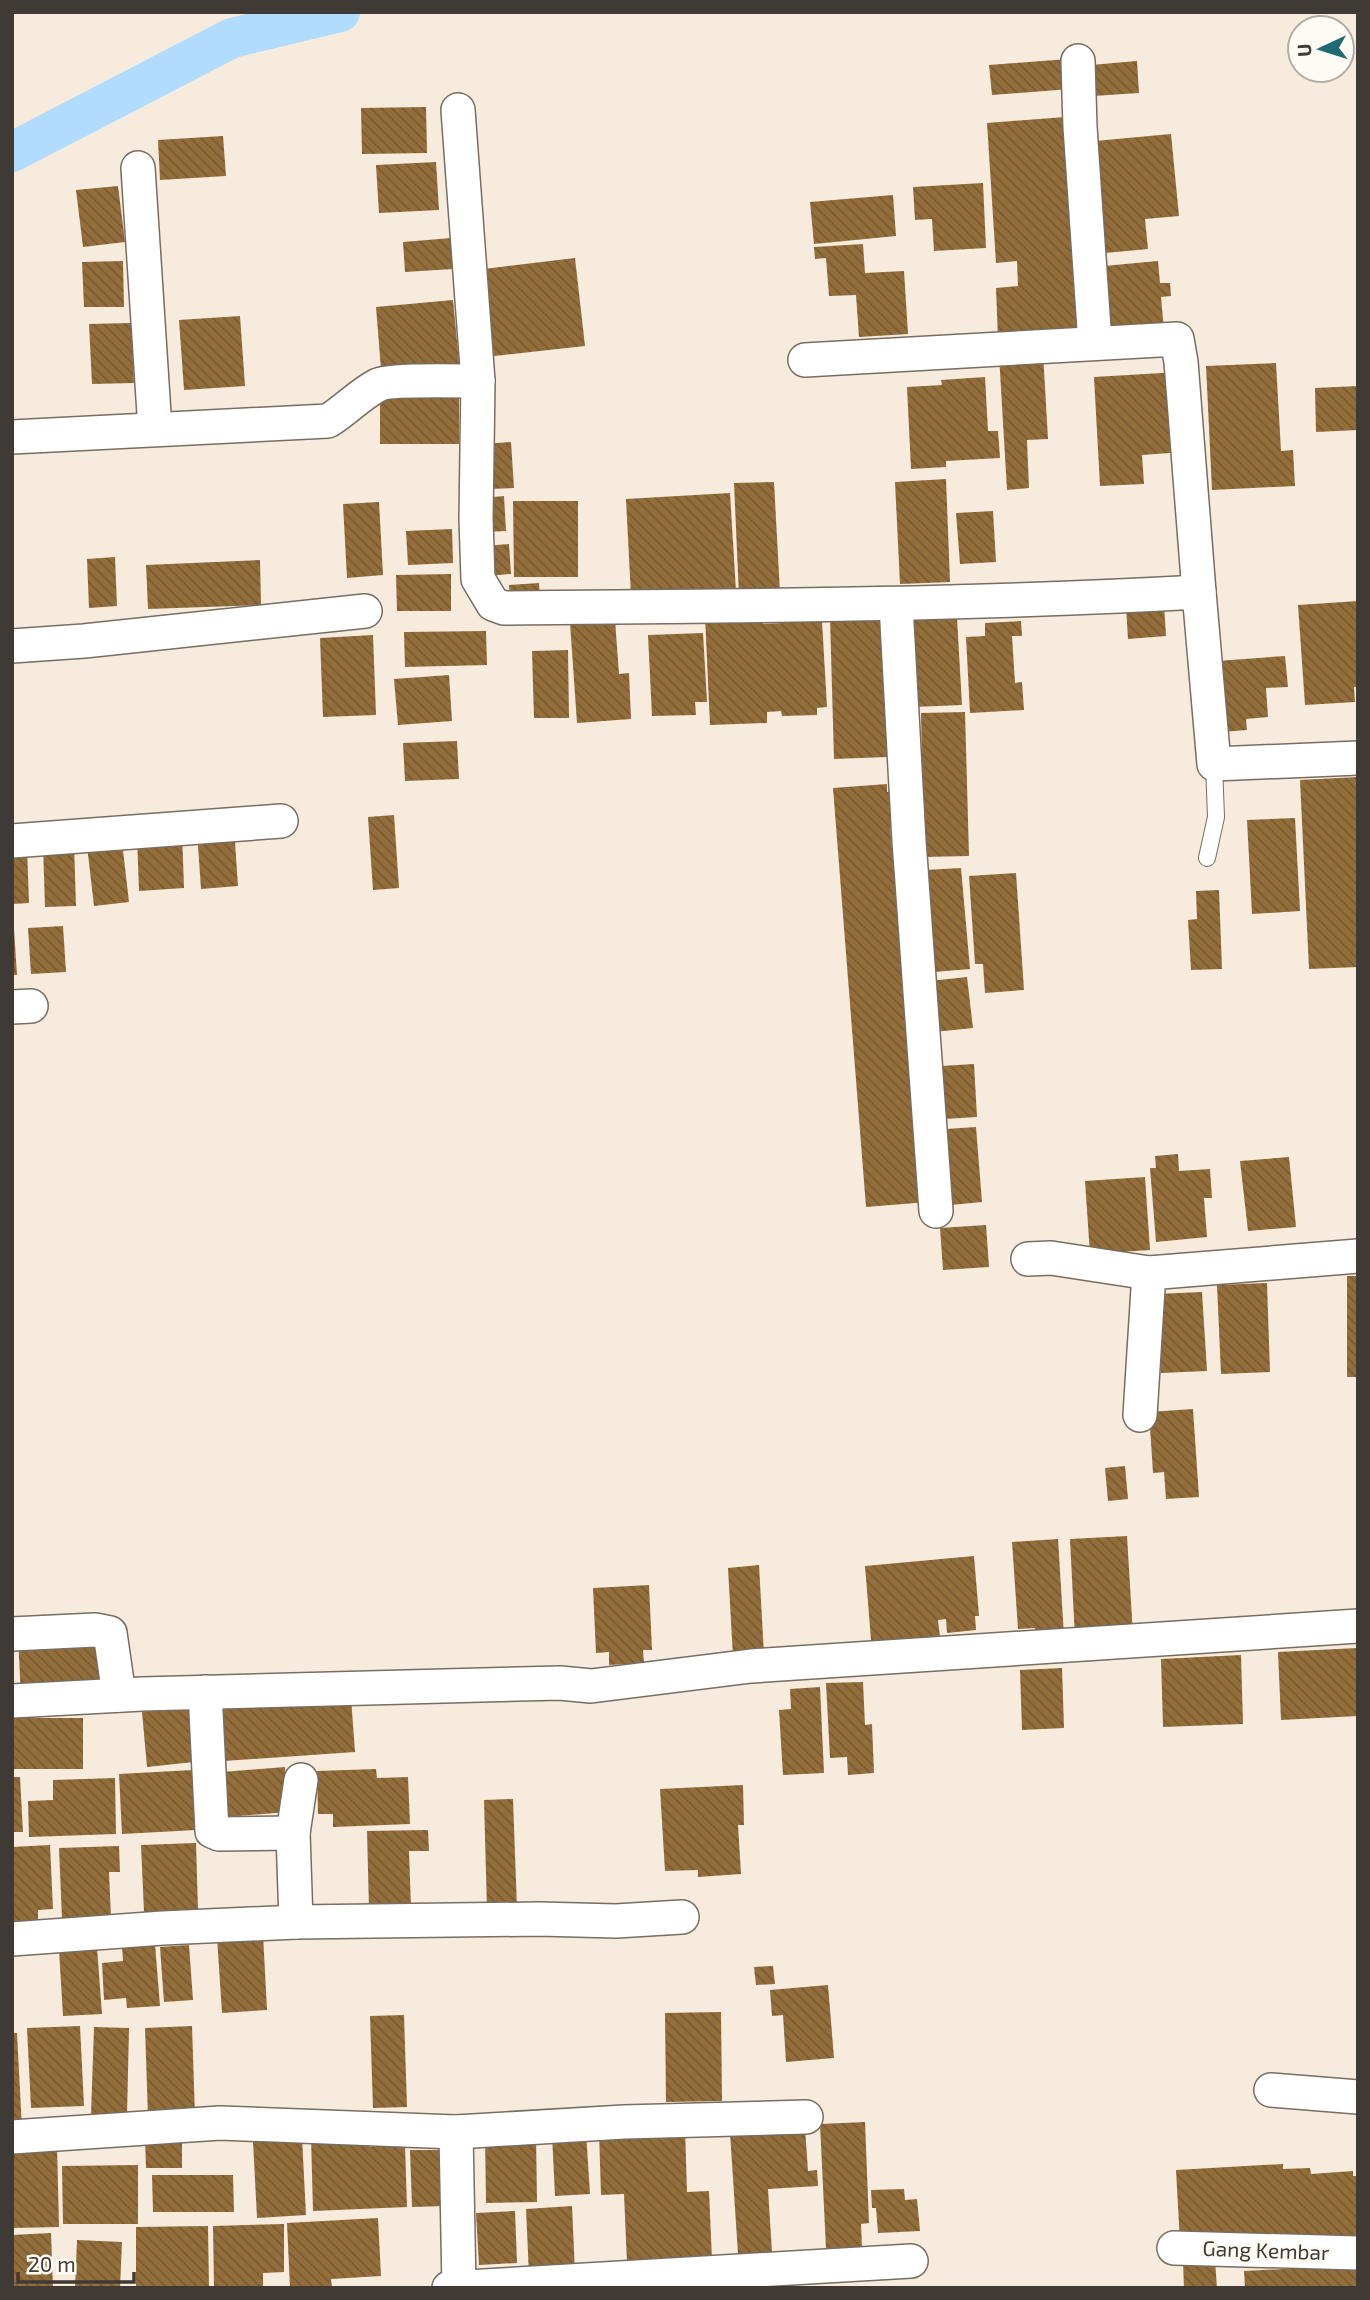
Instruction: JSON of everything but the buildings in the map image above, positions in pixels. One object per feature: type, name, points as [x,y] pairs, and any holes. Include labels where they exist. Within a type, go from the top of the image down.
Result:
[{"type":"street","points":[[1078,61],[1095,343]]},
{"type":"street","points":[[458,110],[478,381],[478,579],[493,604],[504,608],[1021,602],[1199,592]]},
{"type":"street","points":[[138,168],[155,429]]},
{"type":"street","points":[[805,360],[1177,339],[1214,764],[1358,758]]},
{"type":"street","points":[[12,437],[328,421],[347,410],[357,397],[381,383],[478,381]]},
{"type":"street","points":[[896,604],[909,841],[936,1211]]},
{"type":"street","points":[[12,646],[83,642],[365,611]]},
{"type":"street","points":[[12,841],[281,821]]},
{"type":"street","points":[[1028,1259],[1051,1258],[1149,1273],[1358,1256]]},
{"type":"street","points":[[1140,1415],[1149,1273]]},
{"type":"street","points":[[12,1700],[560,1683],[591,1686],[751,1666],[1358,1626]]},
{"type":"street","points":[[12,1634],[94,1630],[110,1633],[119,1695]]},
{"type":"street","points":[[205,1692],[212,1831],[219,1834],[292,1833]]},
{"type":"street","points":[[296,1922],[292,1833],[301,1780]]},
{"type":"street","points":[[12,1939],[296,1922],[539,1919],[617,1921],[682,1917]]},
{"type":"street","points":[[1271,2090],[1358,2097]]},
{"type":"street","points":[[12,2137],[220,2123],[456,2132],[624,2122],[806,2117]]},
{"type":"street","points":[[456,2132],[459,2287]]},
{"type":"street","name":"Gang Kembar","points":[[1174,2248],[1358,2253]]},
{"type":"street","points":[[449,2288],[911,2261]]},
{"type":"lane","points":[[1207,858],[1216,817],[1214,764]]},
{"type":"waterway","points":[[12,152],[232,38],[340,12]]}]
